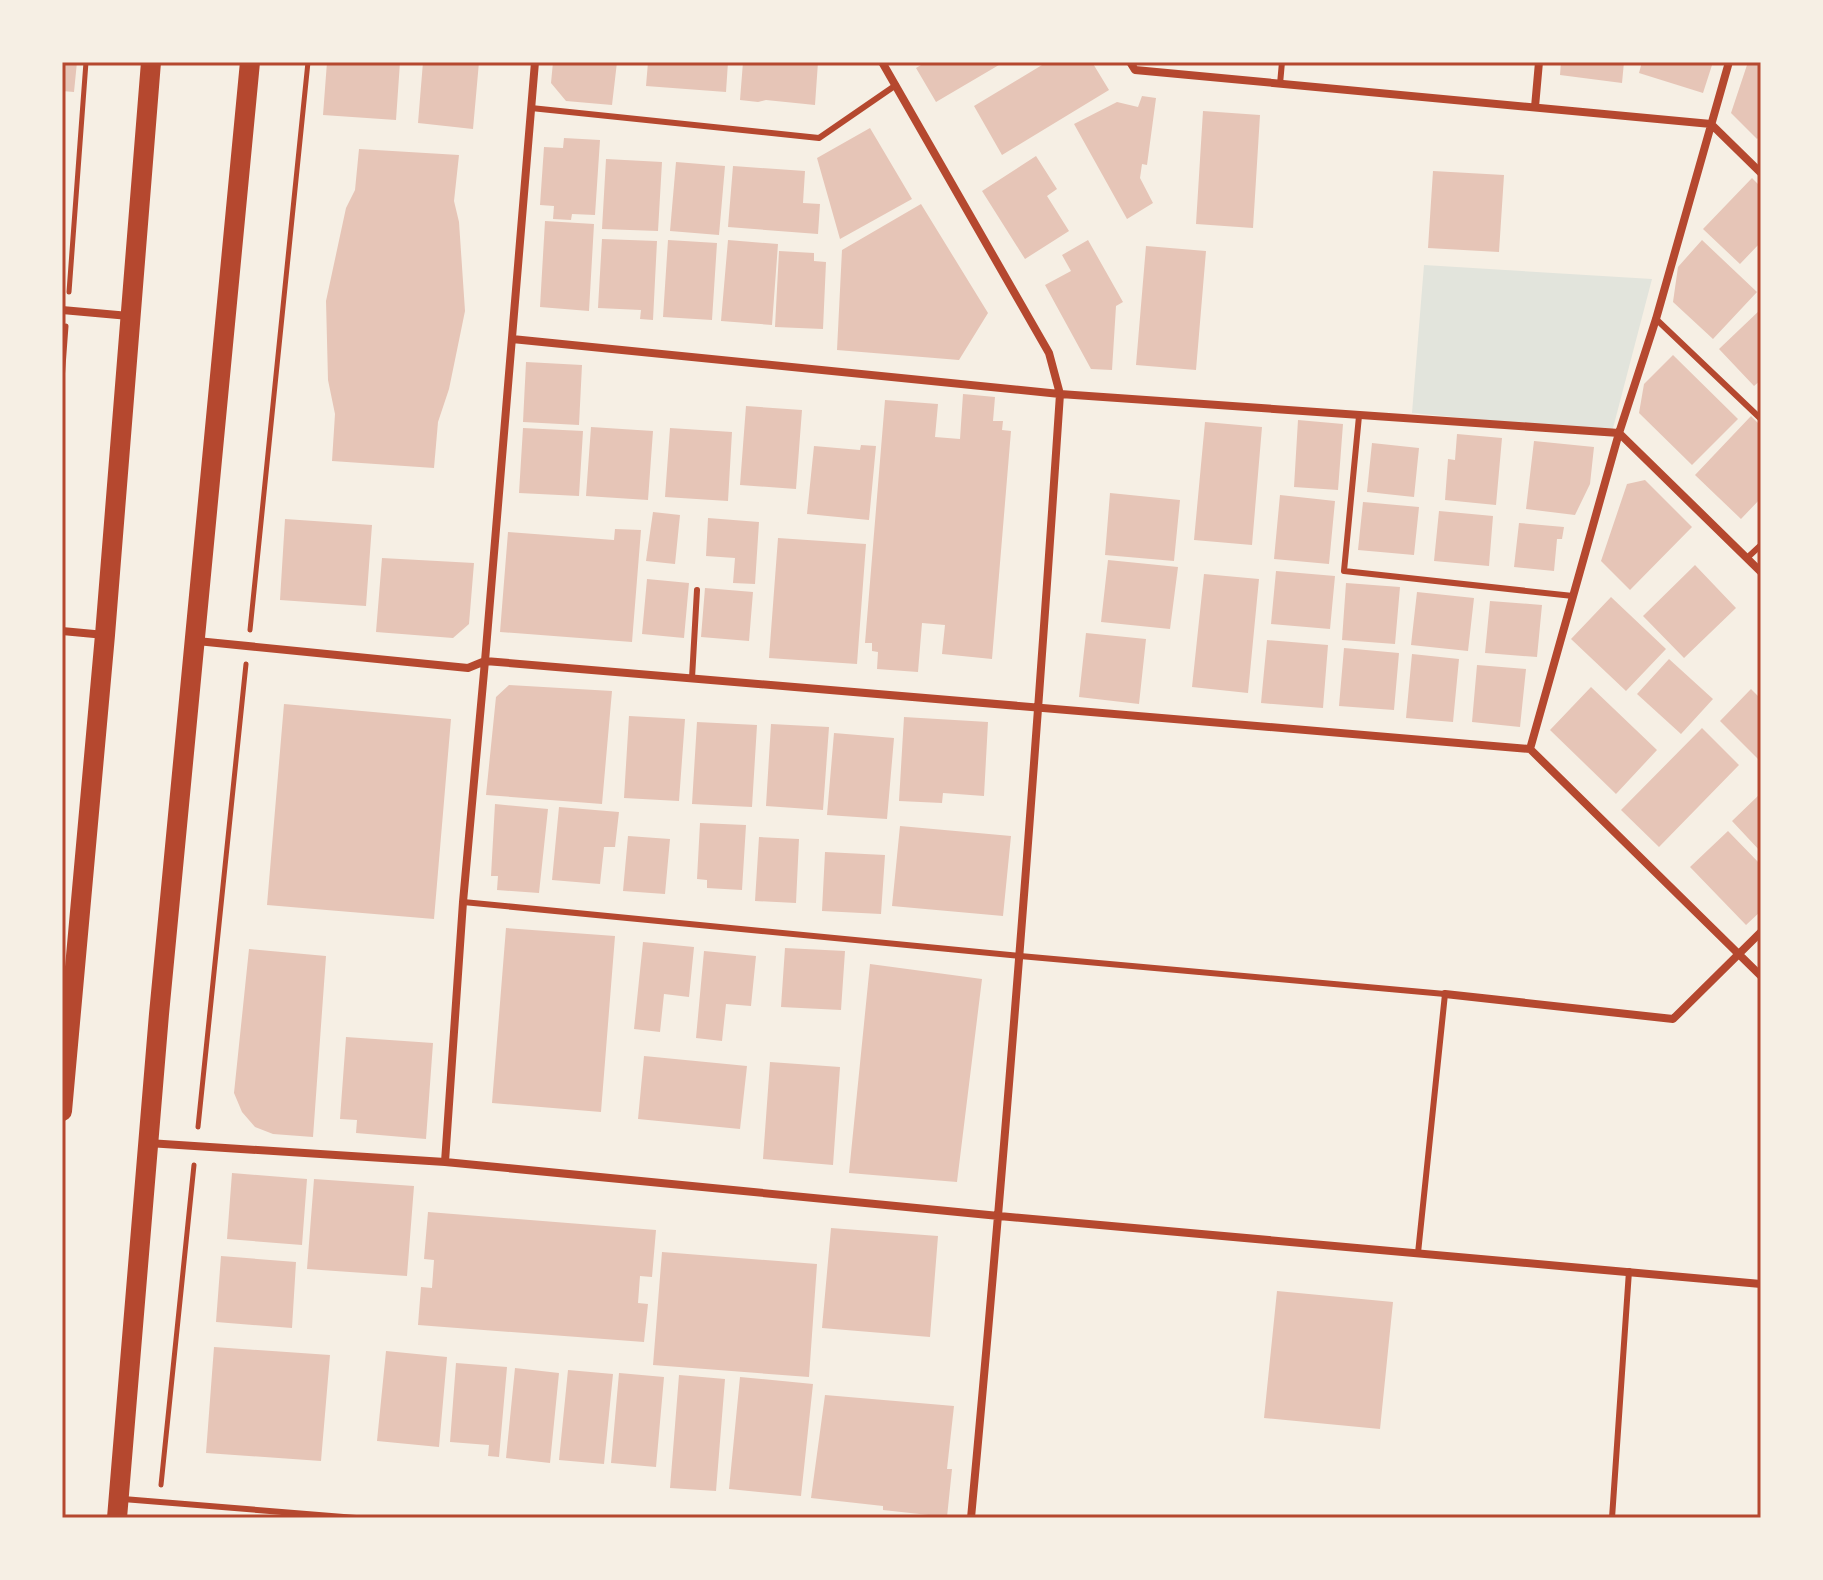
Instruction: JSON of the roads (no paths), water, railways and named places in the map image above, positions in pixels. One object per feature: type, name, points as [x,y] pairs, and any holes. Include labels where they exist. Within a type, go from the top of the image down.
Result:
[{"type":"main road","points":[[62,1111],[105,635],[151,62]]},
{"type":"main road","points":[[118,1508],[148,1143],[250,62]]},
{"type":"street","points":[[445,1162],[463,902],[535,62]]},
{"type":"street","points":[[882,62],[1049,353],[1060,394],[1020,956],[971,1518]]},
{"type":"street","points":[[1130,62],[1135,70],[1711,124],[1761,173]]},
{"type":"street","points":[[1535,107],[1539,62]]},
{"type":"street","points":[[1530,749],[1619,433],[1656,319],[1729,62]]},
{"type":"street","points":[[65,310],[131,317]]},
{"type":"street","points":[[512,339],[1060,394],[1619,433],[1761,572]]},
{"type":"street","points":[[62,631],[105,635]]},
{"type":"street","points":[[195,640],[468,668],[485,661],[1530,749],[1761,976]]},
{"type":"street","points":[[1445,994],[1673,1019],[1761,932]]},
{"type":"street","points":[[148,1143],[445,1162],[999,1216],[1761,1284]]},
{"type":"lane","points":[[1280,84],[1282,62]]},
{"type":"lane","points":[[531,108],[819,138],[896,85]]},
{"type":"lane","points":[[1656,319],[1761,419]]},
{"type":"lane","points":[[1359,416],[1344,571],[1573,596]]},
{"type":"lane","points":[[1747,558],[1761,545]]},
{"type":"lane","points":[[692,678],[697,590]]},
{"type":"lane","points":[[463,902],[1445,994],[1418,1253]]},
{"type":"lane","points":[[1612,1518],[1629,1271]]},
{"type":"lane","points":[[118,1508],[160,1502],[356,1518]]}]
